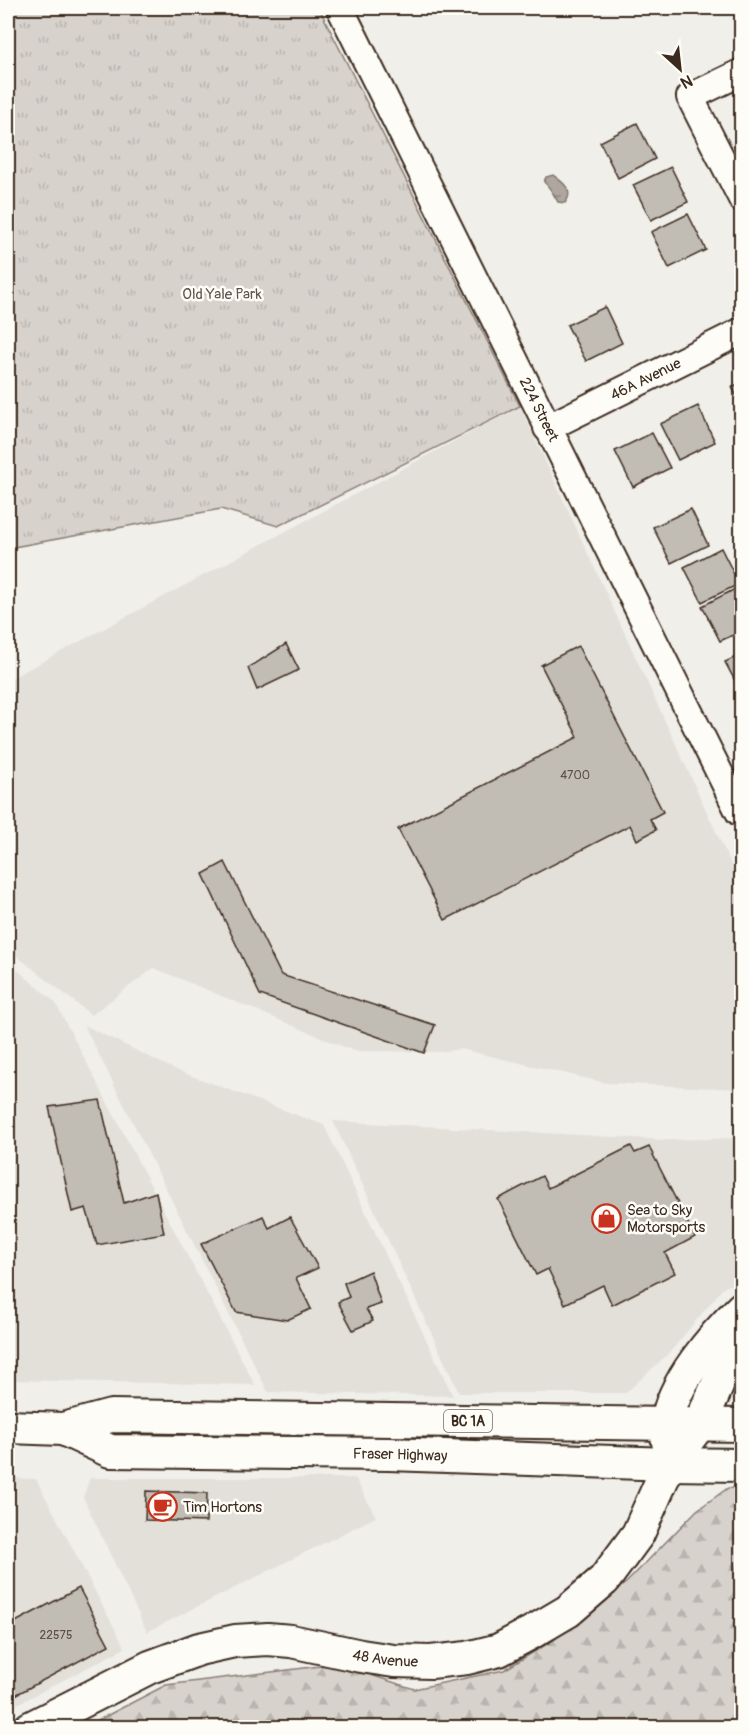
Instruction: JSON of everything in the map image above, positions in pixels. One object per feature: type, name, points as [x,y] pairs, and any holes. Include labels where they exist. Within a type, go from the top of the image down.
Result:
[{"type":"main road","name":"48 Avenue","points":[[669,1464],[667,1423],[675,1397],[694,1362],[718,1330],[741,1308]]},
{"type":"main road","name":"48 Avenue","points":[[30,1728],[150,1667],[199,1649],[235,1641],[268,1639],[291,1641],[361,1656],[422,1662],[467,1658],[499,1650],[568,1611],[604,1580],[638,1534],[669,1464],[700,1424],[723,1373],[741,1345]]},
{"type":"main road","name":"Fraser Highway","points":[[8,1427],[63,1429],[111,1416],[741,1425]]},
{"type":"main road","name":"Fraser Highway","points":[[63,1429],[110,1451],[389,1454],[741,1465]]},
{"type":"street","name":"224 Street","points":[[340,8],[547,428],[740,811]]},
{"type":"street","points":[[741,72],[690,97],[741,199]]},
{"type":"street","name":"46A Avenue","points":[[547,428],[741,331]]},
{"type":"shaded area","points":[[520,406],[741,886],[741,1089],[606,1083],[460,1049],[442,1052],[354,1051],[154,968],[91,1015],[8,949],[8,680]]},
{"type":"shaded area","points":[[8,962],[55,1002],[255,1385],[8,1380]]},
{"type":"shaded area","points":[[84,1025],[176,1070],[324,1125],[453,1396],[268,1392]]},
{"type":"shaded area","points":[[333,1121],[667,1140],[741,1138],[741,1280],[723,1288],[671,1351],[626,1393],[459,1393]]},
{"type":"shaded area","points":[[8,1478],[36,1479],[125,1648],[8,1709]]},
{"type":"shaded area","points":[[90,1478],[355,1478],[376,1517],[147,1632],[83,1497]]},
{"type":"green space","name":"Old Yale Park","points":[[8,8],[319,8],[520,406],[278,526],[221,509],[8,548]]},
{"type":"green space","points":[[728,1488],[741,1489],[741,1727],[83,1728],[166,1685],[337,1664],[414,1689],[504,1670],[554,1640],[627,1582],[697,1510]]},
{"type":"water","points":[[553,175],[568,190],[569,194],[565,203],[558,202],[544,182],[546,177]]},
{"type":"building","points":[[637,123],[655,159],[618,178],[600,142]]},
{"type":"building","points":[[671,167],[688,202],[651,220],[633,185]]},
{"type":"building","points":[[688,214],[706,250],[669,268],[651,232]]},
{"type":"building","points":[[605,307],[622,343],[586,361],[567,325]]},
{"type":"building","points":[[742,382],[742,407],[732,387]]},
{"type":"building","points":[[698,406],[715,442],[678,460],[660,424]]},
{"type":"building","points":[[652,433],[670,468],[633,487],[615,451]]},
{"type":"building","points":[[742,464],[742,482],[735,468]]},
{"type":"building","points":[[691,509],[708,545],[671,563],[653,527]]},
{"type":"building","points":[[721,548],[739,584],[702,602],[684,567]]},
{"type":"building","points":[[739,587],[742,592],[742,631],[720,641],[702,606]]},
{"type":"building","points":[[286,644],[299,670],[257,690],[248,668]]},
{"type":"building","points":[[578,646],[663,812],[650,819],[656,830],[637,840],[630,825],[445,920],[398,829],[578,737],[541,665]]},
{"type":"building","points":[[742,654],[742,694],[725,662]]},
{"type":"building","points":[[225,862],[281,975],[435,1025],[424,1053],[260,995],[203,874]]},
{"type":"building","points":[[100,1100],[124,1203],[156,1192],[164,1233],[97,1245],[86,1208],[72,1212],[49,1107]]},
{"type":"building","points":[[631,1146],[635,1153],[649,1147],[695,1237],[665,1253],[675,1273],[612,1305],[603,1285],[565,1304],[548,1269],[536,1275],[498,1199],[542,1176],[548,1188]]},
{"type":"building","points":[[263,1216],[269,1228],[290,1217],[318,1268],[296,1278],[311,1309],[287,1320],[236,1312],[201,1244]]},
{"type":"building","points":[[370,1271],[381,1304],[366,1309],[373,1321],[353,1330],[338,1302],[349,1297],[344,1283]]},
{"type":"building","points":[[146,1491],[207,1493],[206,1522],[145,1520]]},
{"type":"building","points":[[79,1588],[109,1645],[8,1699],[8,1626]]},
{"type":"place","name":"Sea to Sky Motorsports","points":[[606,1219]]},
{"type":"place","name":"Tim Hortons","points":[[162,1507]]}]
